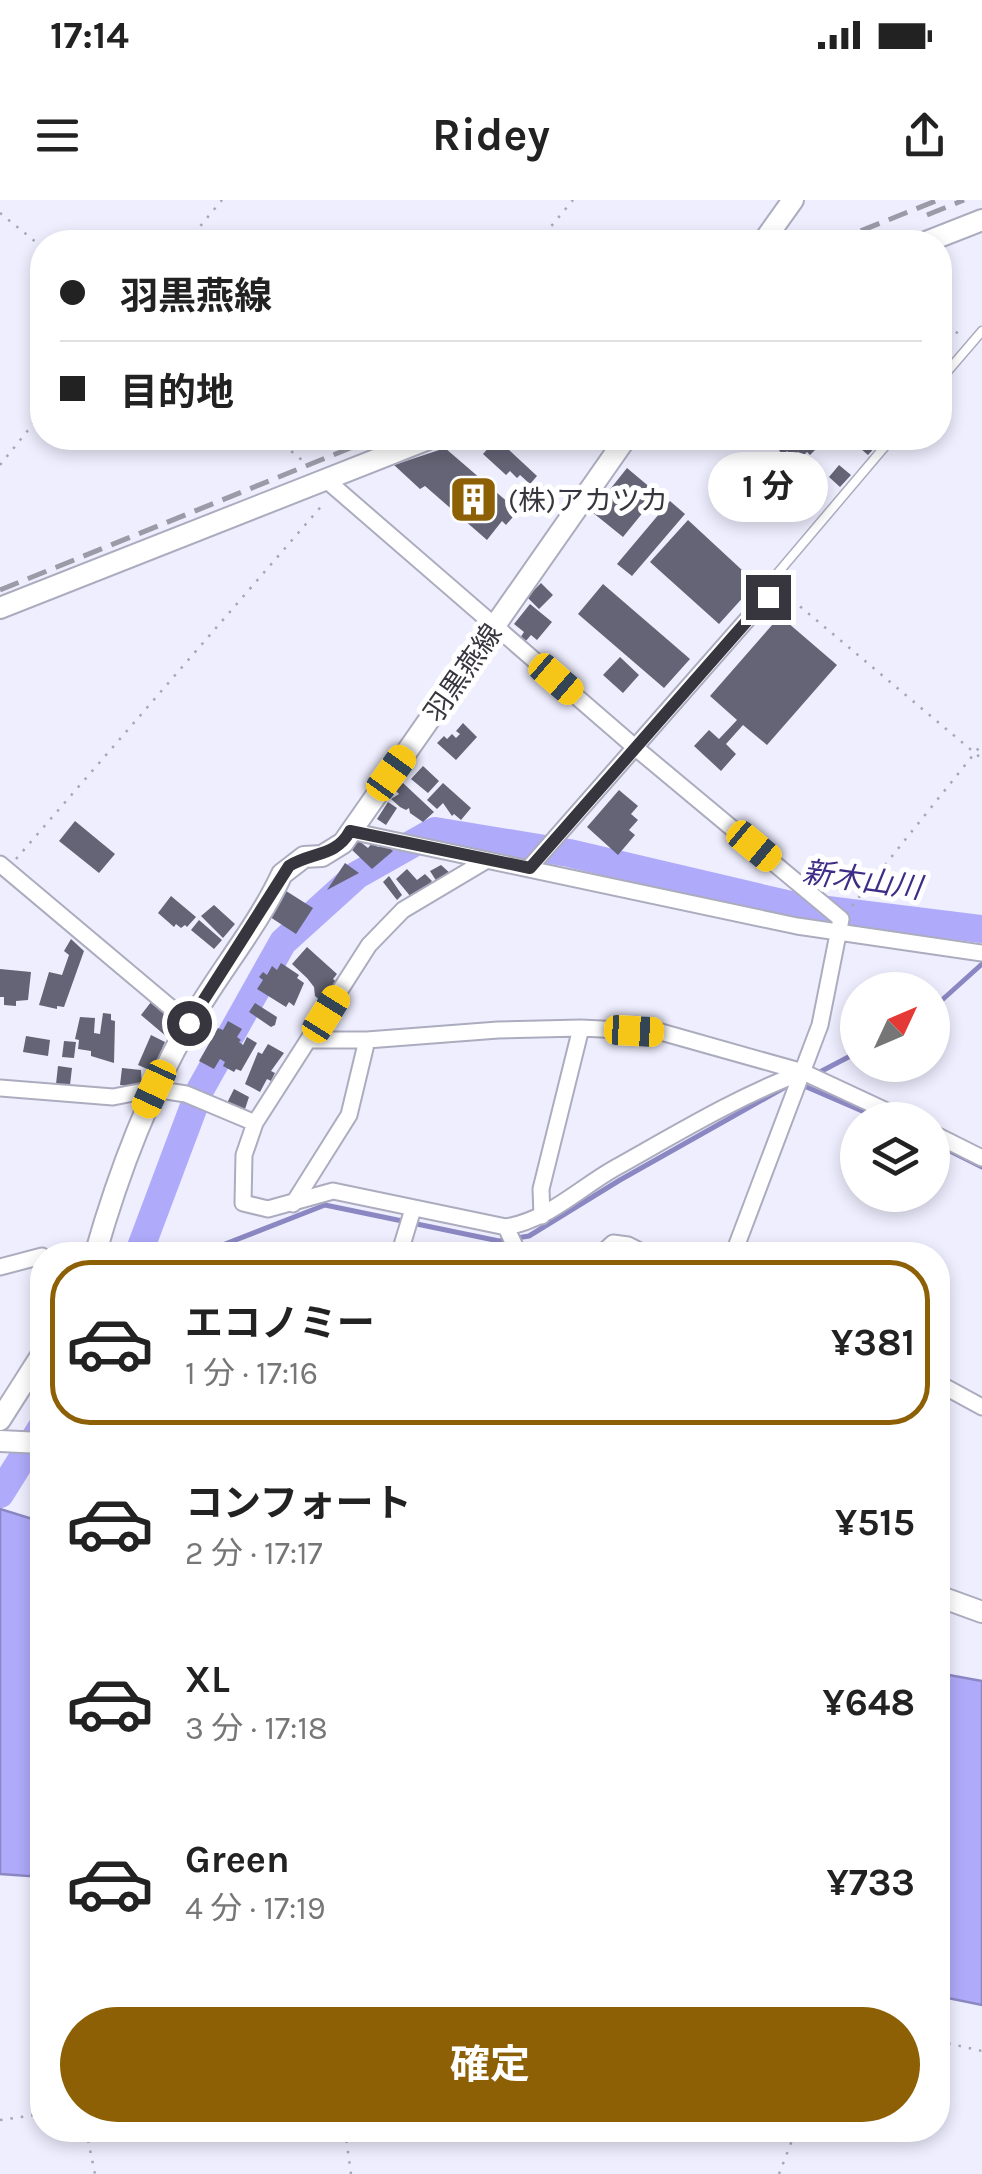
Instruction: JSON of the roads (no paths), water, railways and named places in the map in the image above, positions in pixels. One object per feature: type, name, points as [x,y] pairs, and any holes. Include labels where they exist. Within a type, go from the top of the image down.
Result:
[{"type":"main road","points":[[772,230],[794,200]]},
{"type":"main road","points":[[952,232],[982,220]]},
{"type":"main road","points":[[0,608],[330,484],[405,450]]},
{"type":"main road","name":"羽黒燕線","points":[[99,1242],[117,1176],[154,1089],[189,1023],[289,866],[304,857],[322,856],[343,844],[618,450]]},
{"type":"main road","points":[[0,1420],[30,1373]]},
{"type":"main road","points":[[0,1441],[30,1442]]},
{"type":"main road","points":[[950,1600],[982,1612]]},
{"type":"street","points":[[330,484],[841,925]]},
{"type":"street","points":[[530,868],[769,592]]},
{"type":"street","points":[[350,831],[982,954]]},
{"type":"street","points":[[487,860],[404,910],[369,945],[255,1123],[244,1155],[243,1204],[268,1209],[333,1191],[506,1227],[532,1223],[614,1169],[767,1086],[803,1072]]},
{"type":"street","points":[[4,867],[189,1023]]},
{"type":"street","points":[[737,1242],[820,1025],[841,925]]},
{"type":"street","points":[[310,1040],[580,1028],[661,1032],[803,1072],[867,1102]]},
{"type":"street","points":[[542,1216],[541,1189],[580,1028]]},
{"type":"street","points":[[293,1204],[349,1115],[367,1040]]},
{"type":"street","points":[[0,1088],[113,1097],[154,1089],[186,1094],[255,1123]]},
{"type":"street","points":[[950,1142],[982,1158]]},
{"type":"street","points":[[403,1242],[412,1210]]},
{"type":"street","points":[[506,1227],[513,1242]]},
{"type":"street","points":[[0,1267],[30,1259]]},
{"type":"street","points":[[950,1390],[982,1407]]},
{"type":"lane","points":[[952,366],[982,331]]},
{"type":"lane","points":[[769,592],[882,450]]},
{"type":"waterway","name":"新木山川","points":[[143,1242],[200,1090],[283,942],[357,875],[435,831],[569,853],[795,906],[982,929]]},
{"type":"waterway","points":[[950,993],[982,964]]},
{"type":"waterway","points":[[816,1074],[840,1061]]},
{"type":"waterway","points":[[802,1085],[841,1102]]},
{"type":"waterway","points":[[230,1242],[325,1205],[499,1241],[529,1236],[787,1086]]},
{"type":"waterway","points":[[950,1151],[982,1167]]},
{"type":"waterway","name":"新木山川","points":[[0,1494],[30,1446]]},
{"type":"railway","points":[[863,230],[938,200]]},
{"type":"railway","points":[[927,215],[964,200]]},
{"type":"railway","points":[[0,590],[345,450]]},
{"type":"place","name":"(株)アカツカ","points":[[473,500]]}]
